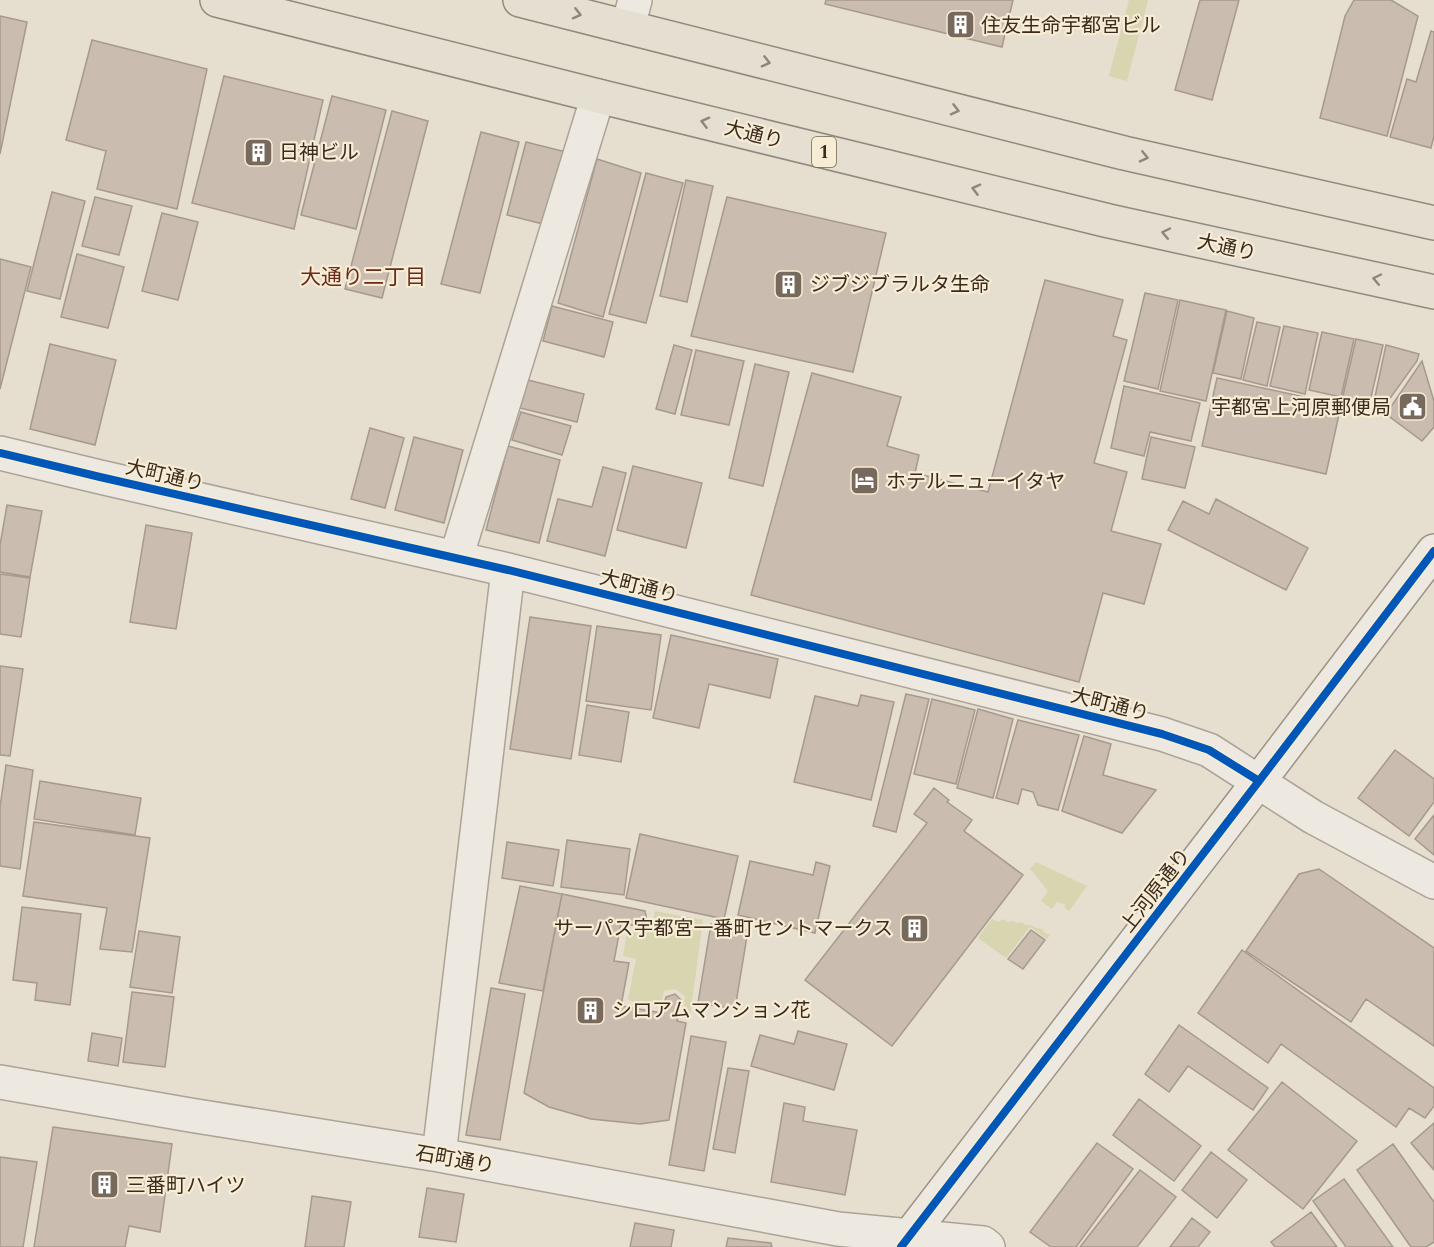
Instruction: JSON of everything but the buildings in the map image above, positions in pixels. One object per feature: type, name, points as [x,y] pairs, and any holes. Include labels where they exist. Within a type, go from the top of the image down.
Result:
[{"type":"main road","name":"大通り","points":[[217,0],[1109,221],[1434,292]]},
{"type":"main road","points":[[520,0],[632,14],[1124,153],[1434,223]]},
{"type":"street","points":[[456,558],[598,96]]},
{"type":"street","name":"大町通り","points":[[0,453],[508,570],[1162,734],[1209,750],[1313,817],[1434,882]]},
{"type":"street","name":"上河原通り","points":[[906,1241],[1434,551]]},
{"type":"street","points":[[439,1155],[508,570]]},
{"type":"street","name":"石町通り","points":[[0,1082],[190,1116],[439,1155],[906,1241],[983,1243],[988,1247]]},
{"type":"green space","points":[[1129,0],[1148,0],[1127,81],[1109,76]]},
{"type":"green space","points":[[1036,862],[1087,886],[1069,911],[1064,907],[1066,905],[1057,902],[1052,909],[1041,901],[1048,891],[1030,869]]},
{"type":"green space","points":[[655,911],[703,920],[690,1016],[683,1015],[685,996],[675,989],[664,991],[660,1007],[628,1000],[636,959],[623,956],[627,931],[642,934],[652,925]]},
{"type":"green space","points":[[992,919],[998,922],[1003,919],[1008,922],[1021,922],[1042,929],[1050,935],[1047,939],[1030,927],[1006,958],[978,938]]},
{"type":"cycle path","points":[[0,453],[508,570],[1162,734],[1209,750],[1259,781]]},
{"type":"cycle path","points":[[901,1247],[1434,551]]},
{"type":"place","name":"住友生命宇都宮ビル","points":[[960,25]]},
{"type":"place","name":"日神ビル","points":[[258,152]]},
{"type":"place","name":"ジブジブラルタ生命","points":[[789,284]]},
{"type":"place","name":"宇都宮上河原郵便局","points":[[1412,407]]},
{"type":"place","name":"ホテルニューイタヤ","points":[[865,481]]},
{"type":"place","name":"サーパス宇都宮一番町セントマークス","points":[[914,928]]},
{"type":"place","name":"シロアムマンション花","points":[[591,1010]]},
{"type":"place","name":"三番町ハイツ","points":[[105,1185]]},
{"type":"district","name":"大通り二丁目","points":[[363,277]]}]
